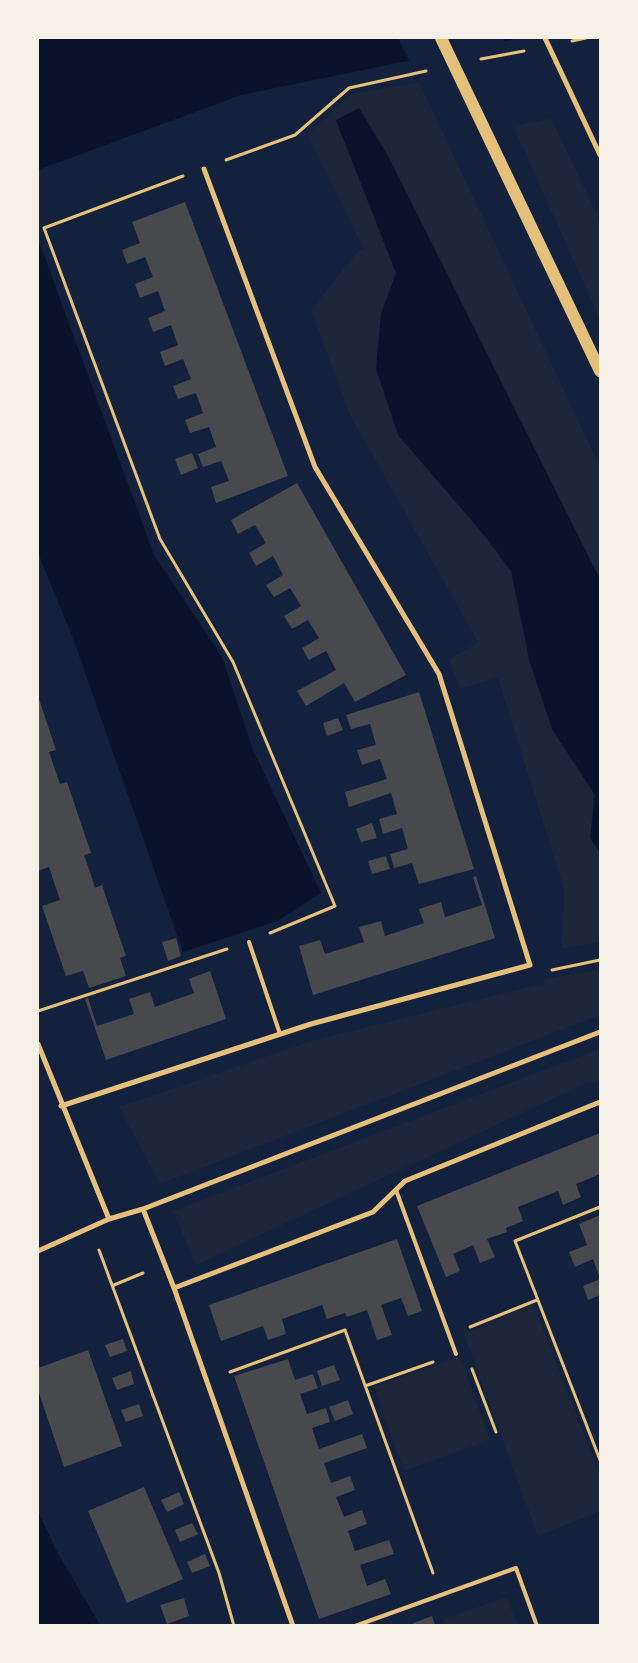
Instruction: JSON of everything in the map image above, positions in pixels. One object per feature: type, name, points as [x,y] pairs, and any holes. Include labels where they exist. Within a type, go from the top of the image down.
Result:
[{"type":"main road","points":[[440,38],[600,371]]},
{"type":"street","points":[[545,38],[600,155]]},
{"type":"street","points":[[61,1106],[280,1034],[530,965],[439,674],[315,467],[204,168]]},
{"type":"street","points":[[38,1251],[109,1219],[143,1208],[600,1032]]},
{"type":"street","points":[[38,1044],[61,1106],[109,1219]]},
{"type":"street","points":[[174,1288],[373,1212],[406,1180],[600,1102]]},
{"type":"street","points":[[143,1208],[174,1288],[293,1626]]},
{"type":"lane","points":[[249,942],[280,1034]]},
{"type":"lane","points":[[396,1190],[456,1354]]},
{"type":"lane","points":[[356,1626],[516,1568],[537,1626]]},
{"type":"path","points":[[567,42],[586,38]]},
{"type":"path","points":[[471,62],[529,50]]},
{"type":"path","points":[[38,1011],[249,942],[335,906],[233,662],[160,538],[44,228],[295,135],[350,88],[433,70]]},
{"type":"path","points":[[530,965],[549,971],[600,960]]},
{"type":"path","points":[[600,1207],[515,1241],[600,1460]]},
{"type":"path","points":[[90,1227],[114,1285],[219,1573],[234,1626]]},
{"type":"path","points":[[114,1285],[164,1265]]},
{"type":"path","points":[[449,1336],[537,1300]]},
{"type":"path","points":[[206,1381],[345,1330],[435,1577],[435,1598]]},
{"type":"path","points":[[365,1386],[466,1351],[496,1432]]},
{"type":"shaded area","points":[[38,38],[519,38],[241,95],[38,170]]},
{"type":"shaded area","points":[[419,82],[600,467],[600,579],[389,158],[359,108],[336,120],[396,273],[381,314],[484,535],[511,571],[530,663],[552,729],[595,795],[590,838],[600,853],[600,939],[598,942],[561,949],[565,892],[498,678],[460,689],[449,660],[478,642],[350,415],[311,310],[358,251],[364,249],[308,136],[351,94]]},
{"type":"shaded area","points":[[359,108],[389,158],[600,579],[600,853],[590,838],[595,795],[552,729],[530,663],[511,571],[484,535],[398,435],[376,369],[381,314],[396,273],[336,120]]},
{"type":"shaded area","points":[[551,118],[600,221],[600,319],[513,126]]},
{"type":"shaded area","points":[[38,239],[154,555],[222,657],[254,752],[321,893],[277,921],[183,952],[74,641],[38,553]]},
{"type":"shaded area","points":[[597,970],[600,977],[600,1015],[160,1184],[119,1107],[311,1041],[545,983],[545,979]]},
{"type":"shaded area","points":[[600,1050],[600,1082],[587,1083],[196,1265],[173,1211]]},
{"type":"shaded area","points":[[533,1304],[600,1476],[600,1511],[538,1536],[464,1334]]},
{"type":"shaded area","points":[[460,1356],[490,1440],[404,1471],[374,1387]]},
{"type":"shaded area","points":[[38,1511],[56,1550],[100,1625],[38,1625]]},
{"type":"shaded area","points":[[507,1597],[517,1625],[445,1625],[443,1619]]},
{"type":"pier","points":[[398,38],[503,38],[505,43],[410,62]]},
{"type":"building","points":[[185,202],[288,476],[216,503],[211,487],[229,481],[221,461],[203,467],[198,454],[216,447],[209,427],[190,433],[185,420],[203,413],[196,393],[178,399],[173,386],[191,379],[183,359],[165,366],[160,352],[178,345],[171,325],[153,332],[148,318],[165,311],[158,291],[140,298],[135,284],[153,277],[145,257],[127,264],[122,250],[140,243],[132,222]]},
{"type":"building","points":[[192,453],[198,468],[181,475],[175,459]]},
{"type":"building","points":[[297,483],[406,675],[355,702],[344,683],[306,706],[297,691],[336,670],[326,651],[309,660],[302,648],[319,638],[308,620],[292,629],[284,616],[301,606],[290,588],[274,597],[266,585],[283,575],[273,556],[256,566],[249,553],[266,543],[255,525],[238,534],[231,520]]},
{"type":"building","points":[[419,692],[474,869],[419,884],[412,863],[394,868],[390,854],[408,849],[402,828],[383,834],[379,819],[397,814],[391,793],[349,807],[345,792],[387,779],[380,759],[362,765],[357,750],[376,745],[370,724],[351,729],[346,715]]},
{"type":"building","points":[[38,696],[56,750],[49,752],[60,784],[67,782],[91,853],[84,855],[95,888],[102,885],[126,956],[120,958],[126,976],[89,988],[83,971],[66,976],[42,906],[60,900],[49,867],[38,871]]},
{"type":"building","points":[[338,718],[343,730],[327,736],[323,723]]},
{"type":"building","points":[[372,823],[377,838],[361,842],[356,829]]},
{"type":"building","points":[[386,856],[390,869],[372,874],[368,861]]},
{"type":"building","points":[[476,876],[495,938],[313,995],[299,946],[320,940],[325,954],[364,942],[359,927],[381,921],[385,936],[424,923],[419,909],[441,902],[445,917],[482,905],[473,877]]},
{"type":"building","points":[[176,938],[181,956],[168,961],[162,942]]},
{"type":"building","points":[[210,971],[226,1019],[106,1060],[85,999],[88,998],[97,1026],[134,1014],[129,999],[150,992],[155,1007],[194,993],[189,979]]},
{"type":"building","points":[[600,1133],[600,1174],[576,1184],[581,1197],[563,1205],[558,1191],[518,1207],[523,1221],[506,1228],[507,1232],[487,1239],[495,1257],[480,1263],[473,1245],[453,1254],[460,1271],[446,1277],[417,1206]]},
{"type":"building","points":[[600,1215],[600,1278],[593,1259],[575,1267],[569,1252],[587,1245],[579,1224]]},
{"type":"building","points":[[397,1239],[422,1311],[408,1316],[401,1298],[381,1305],[392,1335],[377,1340],[367,1310],[347,1317],[345,1313],[327,1319],[322,1305],[282,1319],[286,1334],[268,1340],[263,1326],[221,1341],[209,1305]]},
{"type":"building","points":[[600,1279],[600,1295],[588,1300],[583,1286]]},
{"type":"building","points":[[123,1339],[127,1351],[110,1357],[105,1345]]},
{"type":"building","points":[[88,1350],[122,1446],[64,1467],[38,1390],[38,1368]]},
{"type":"building","points":[[288,1359],[295,1380],[313,1374],[318,1388],[300,1394],[307,1414],[326,1408],[330,1422],[312,1428],[319,1449],[362,1434],[367,1448],[324,1463],[331,1483],[350,1476],[355,1490],[336,1497],[344,1517],[362,1510],[367,1524],[348,1531],[355,1551],[389,1540],[394,1554],[360,1565],[367,1586],[385,1579],[391,1594],[319,1619],[234,1376]]},
{"type":"building","points":[[334,1365],[340,1380],[322,1386],[317,1371]]},
{"type":"building","points":[[131,1371],[134,1384],[117,1390],[112,1378]]},
{"type":"building","points":[[348,1400],[353,1414],[335,1421],[329,1407]]},
{"type":"building","points":[[139,1404],[143,1416],[126,1422],[121,1410]]},
{"type":"building","points":[[144,1487],[183,1579],[127,1603],[88,1511]]},
{"type":"building","points":[[179,1492],[184,1504],[167,1512],[161,1500]]},
{"type":"building","points":[[192,1523],[198,1534],[180,1542],[175,1530]]},
{"type":"building","points":[[205,1554],[210,1566],[192,1573],[187,1562]]},
{"type":"building","points":[[184,1598],[189,1616],[167,1624],[160,1605]]},
{"type":"building","points":[[432,1616],[435,1626],[414,1626],[413,1623]]}]
